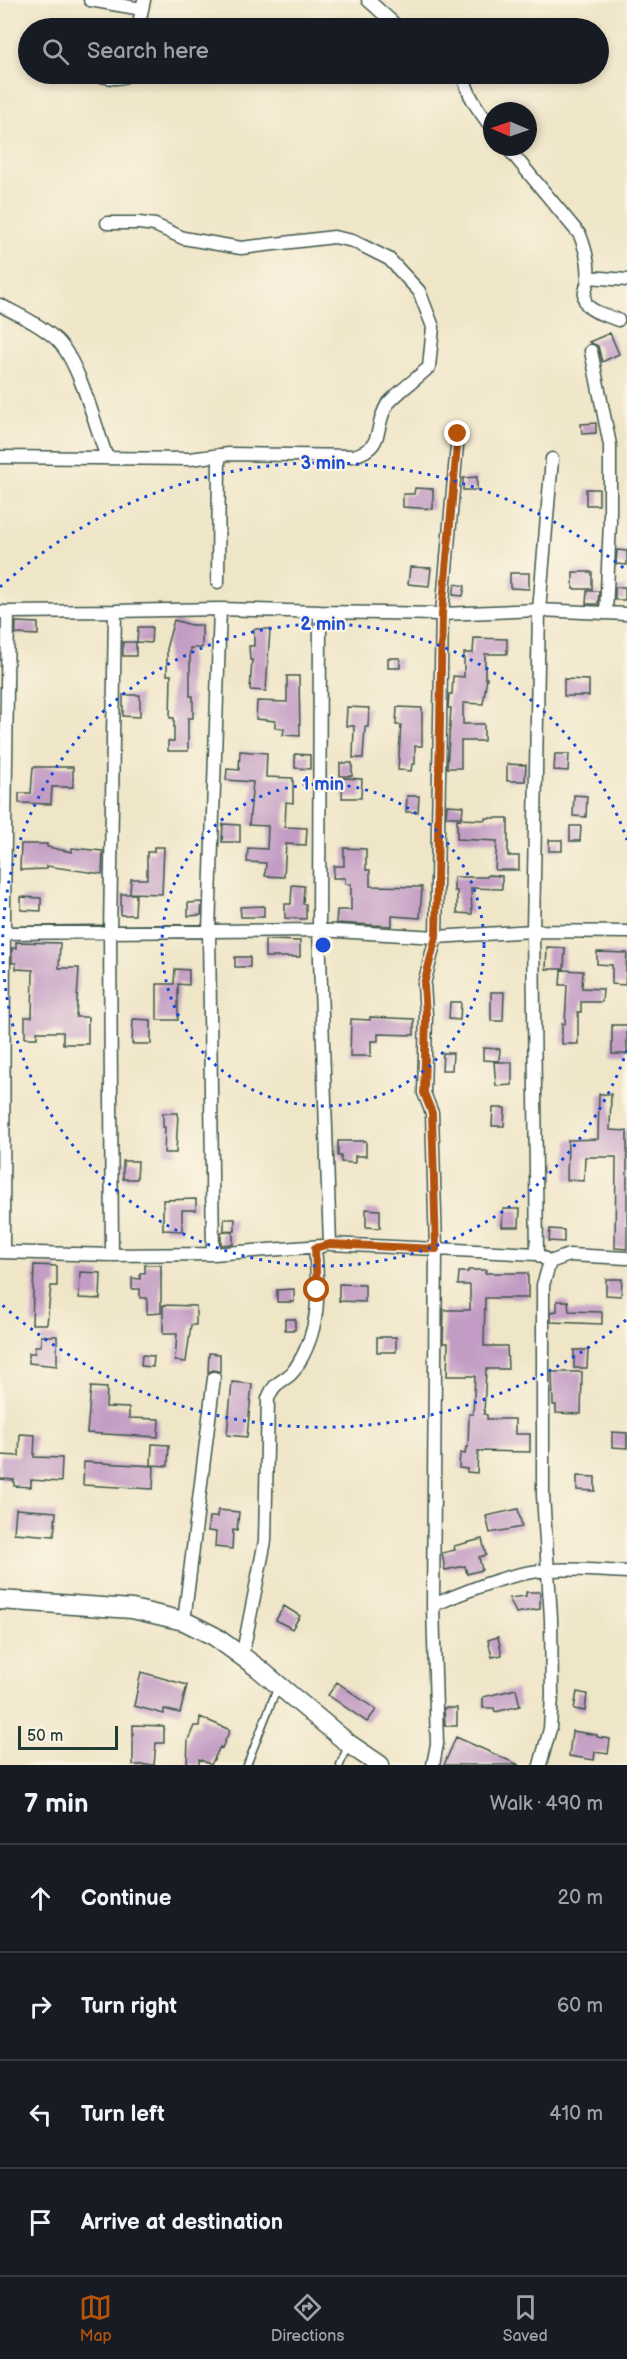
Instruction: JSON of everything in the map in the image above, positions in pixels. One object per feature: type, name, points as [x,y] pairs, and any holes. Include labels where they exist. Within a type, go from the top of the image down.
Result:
[{"type":"main road","points":[[0,1600],[132,1609],[184,1621],[214,1636],[349,1744],[380,1765]]},
{"type":"street","points":[[90,0],[143,4]]},
{"type":"street","points":[[368,0],[388,18]]},
{"type":"street","points":[[465,84],[483,117]]},
{"type":"street","points":[[515,156],[576,229],[586,250],[589,277],[584,295],[585,302],[589,308],[618,320]]},
{"type":"street","points":[[0,457],[190,459],[219,455],[353,456],[367,452],[375,444],[388,405],[429,368],[433,327],[419,291],[389,259],[353,240],[334,237],[242,248],[183,238],[155,225],[106,223]]},
{"type":"street","points":[[589,277],[627,279]]},
{"type":"street","points":[[0,305],[32,321],[58,340],[76,370],[107,458]]},
{"type":"street","points":[[591,351],[610,445],[610,522],[606,613]]},
{"type":"street","points":[[434,1765],[437,1744],[433,1605],[436,1249],[432,1113],[424,1093],[426,1015],[424,984],[436,937],[442,614],[458,434]]},
{"type":"street","points":[[218,582],[219,455]]},
{"type":"street","points":[[537,1254],[533,931],[539,610],[552,459]]},
{"type":"street","points":[[550,1262],[537,1254],[330,1244],[315,1248],[213,1254],[112,1255],[2,1252],[4,612],[220,609],[442,614],[539,610],[627,614]]},
{"type":"street","points":[[213,1254],[209,931],[220,609]]},
{"type":"street","points":[[112,1255],[110,933],[115,611]]},
{"type":"street","points":[[320,612],[319,930],[330,1244]]},
{"type":"street","points":[[2,933],[319,930],[436,937],[533,931],[627,932]]},
{"type":"street","points":[[242,1657],[265,1541],[268,1399],[272,1389],[280,1380],[294,1372],[306,1348],[317,1317],[315,1248]]},
{"type":"street","points":[[550,1262],[569,1255],[627,1258]]},
{"type":"street","points":[[540,1765],[550,1729],[552,1695],[551,1618],[543,1495],[543,1285],[550,1262]]},
{"type":"street","points":[[184,1621],[214,1378]]},
{"type":"street","points":[[433,1605],[509,1577],[548,1570],[627,1572]]},
{"type":"lane","points":[[247,1765],[278,1685]]},
{"type":"lane","points":[[340,1765],[349,1744]]},
{"type":"building","points":[[610,333],[619,354],[602,362],[598,346],[589,342]]},
{"type":"building","points":[[596,423],[596,433],[582,434],[581,424]]},
{"type":"building","points":[[477,477],[477,490],[463,490],[463,478]]},
{"type":"building","points":[[415,488],[433,489],[433,509],[403,507],[403,494],[414,494]]},
{"type":"building","points":[[586,489],[599,489],[599,505],[586,505]]},
{"type":"building","points":[[617,550],[627,551],[627,565],[616,564]]},
{"type":"building","points":[[410,567],[431,568],[429,586],[408,584]]},
{"type":"building","points":[[573,572],[592,572],[592,589],[573,589]]},
{"type":"building","points":[[510,573],[529,573],[529,589],[510,588]]},
{"type":"building","points":[[455,584],[465,586],[463,596],[453,595]]},
{"type":"building","points":[[615,587],[625,587],[625,600],[615,600]]},
{"type":"building","points":[[587,591],[599,591],[598,604],[586,604]]},
{"type":"building","points":[[174,620],[191,625],[202,625],[202,648],[190,648],[190,696],[193,696],[193,718],[188,718],[188,751],[168,751],[168,741],[174,741],[174,718],[170,718],[171,675],[167,675],[167,645]]},
{"type":"building","points":[[16,622],[38,623],[38,635],[16,634]]},
{"type":"building","points":[[138,627],[152,627],[151,643],[137,642]]},
{"type":"building","points":[[254,629],[270,629],[266,691],[250,690],[252,660],[250,660],[249,646],[254,646]]},
{"type":"building","points":[[474,638],[507,639],[507,654],[485,654],[485,678],[487,678],[483,704],[463,703],[463,724],[484,724],[484,741],[461,741],[461,768],[447,768],[451,708],[448,708],[449,694],[452,694],[453,676],[464,677],[464,653],[473,653]]},
{"type":"building","points":[[123,642],[136,642],[136,656],[123,656]]},
{"type":"building","points":[[388,658],[400,658],[400,668],[388,668]]},
{"type":"building","points":[[287,676],[299,676],[300,736],[283,735],[284,729],[275,728],[275,721],[256,719],[257,701],[287,702]]},
{"type":"building","points":[[564,679],[589,680],[589,696],[564,696]]},
{"type":"building","points":[[123,695],[140,695],[140,717],[123,716]]},
{"type":"building","points":[[347,707],[369,708],[363,758],[353,758],[354,726],[346,726]]},
{"type":"building","points":[[397,707],[422,708],[422,746],[415,746],[415,764],[412,764],[411,771],[398,770],[401,725],[396,725]]},
{"type":"building","points":[[240,751],[267,753],[266,777],[293,778],[293,803],[286,802],[285,827],[307,828],[306,845],[286,844],[284,877],[265,876],[266,863],[247,862],[248,848],[267,849],[268,826],[249,825],[253,782],[226,780],[227,769],[239,770]]},
{"type":"building","points":[[295,754],[310,755],[310,769],[295,768]]},
{"type":"building","points":[[555,754],[569,754],[568,771],[554,770]]},
{"type":"building","points":[[340,763],[352,763],[352,776],[340,776]]},
{"type":"building","points":[[507,764],[526,765],[525,781],[507,781]]},
{"type":"building","points":[[33,767],[73,767],[73,787],[52,787],[51,804],[19,803],[19,793],[31,793]]},
{"type":"building","points":[[343,778],[362,779],[361,798],[342,798]]},
{"type":"building","points":[[574,795],[587,796],[586,817],[573,816]]},
{"type":"building","points":[[407,796],[419,796],[418,812],[406,812]]},
{"type":"building","points":[[447,805],[463,806],[462,817],[446,817]]},
{"type":"building","points":[[485,818],[508,818],[508,856],[519,856],[519,870],[495,870],[497,841],[457,839],[457,819],[485,820]]},
{"type":"building","points":[[223,824],[240,825],[240,842],[222,842]]},
{"type":"building","points":[[570,826],[581,826],[580,841],[570,841]]},
{"type":"building","points":[[549,840],[562,840],[562,851],[549,851]]},
{"type":"building","points":[[21,844],[47,844],[47,847],[72,852],[72,848],[103,851],[102,874],[47,866],[47,869],[20,870]]},
{"type":"building","points":[[154,847],[164,847],[162,894],[130,893],[131,879],[147,879],[147,852],[154,852]]},
{"type":"building","points":[[344,848],[366,849],[366,870],[370,870],[370,886],[422,887],[420,918],[392,916],[392,926],[336,923],[337,910],[351,910],[351,884],[345,884],[345,878],[333,878],[334,866],[344,866]]},
{"type":"building","points":[[488,875],[502,876],[502,889],[471,888],[472,914],[457,913],[457,891],[454,891],[454,877],[487,877]]},
{"type":"building","points":[[292,885],[304,886],[303,904],[306,904],[306,919],[285,918],[285,904],[291,904]]},
{"type":"building","points":[[121,894],[136,894],[135,915],[121,915]]},
{"type":"building","points":[[21,897],[41,898],[41,911],[21,910]]},
{"type":"building","points":[[202,902],[201,915],[188,916],[188,903]]},
{"type":"building","points":[[264,906],[264,917],[241,917],[240,907]]},
{"type":"building","points":[[265,940],[300,941],[300,957],[265,957]]},
{"type":"building","points":[[16,942],[60,943],[59,968],[79,968],[76,1017],[88,1017],[88,1044],[63,1044],[63,1032],[37,1032],[37,1038],[25,1038],[25,1017],[32,1017],[33,970],[16,969],[16,963],[12,963],[12,948],[16,948]]},
{"type":"building","points":[[547,947],[565,948],[564,969],[546,969]]},
{"type":"building","points":[[597,952],[627,953],[625,985],[612,984],[612,965],[597,964]]},
{"type":"building","points":[[235,957],[250,957],[250,967],[235,967]]},
{"type":"building","points":[[175,969],[189,970],[189,985],[178,984],[178,1020],[157,1020],[157,984],[174,984]]},
{"type":"building","points":[[561,970],[583,971],[582,988],[603,989],[602,1002],[581,1002],[581,1012],[578,1012],[578,1044],[562,1044],[567,985],[560,985]]},
{"type":"building","points":[[491,992],[504,992],[503,1021],[491,1021]]},
{"type":"building","points":[[450,1002],[461,1002],[460,1020],[449,1019]]},
{"type":"building","points":[[370,1017],[414,1019],[414,1035],[378,1034],[378,1041],[371,1041],[371,1056],[350,1056],[351,1019],[370,1020]]},
{"type":"building","points":[[133,1019],[151,1020],[151,1044],[132,1044]]},
{"type":"building","points":[[612,1025],[627,1025],[627,1054],[612,1054]]},
{"type":"building","points":[[483,1048],[500,1049],[499,1061],[483,1060]]},
{"type":"building","points":[[443,1053],[453,1053],[452,1070],[442,1070]]},
{"type":"building","points":[[494,1062],[512,1062],[512,1085],[496,1086]]},
{"type":"building","points":[[599,1094],[611,1094],[610,1130],[627,1131],[627,1249],[615,1248],[616,1157],[585,1157],[584,1181],[567,1180],[568,1140],[598,1139]]},
{"type":"building","points":[[493,1108],[505,1108],[504,1126],[492,1126]]},
{"type":"building","points":[[163,1113],[178,1113],[176,1153],[164,1153]]},
{"type":"building","points":[[338,1141],[366,1141],[366,1156],[355,1156],[355,1163],[341,1162],[341,1156],[338,1156]]},
{"type":"building","points":[[123,1161],[138,1161],[137,1179],[123,1179]]},
{"type":"building","points":[[196,1199],[196,1210],[182,1210],[182,1231],[163,1230],[163,1200]]},
{"type":"building","points":[[366,1209],[380,1210],[380,1228],[366,1227]]},
{"type":"building","points":[[503,1209],[520,1209],[519,1227],[502,1227]]},
{"type":"building","points":[[224,1219],[235,1219],[235,1231],[224,1231]]},
{"type":"building","points":[[550,1229],[564,1230],[564,1242],[549,1241]]},
{"type":"building","points":[[221,1232],[233,1232],[233,1244],[221,1245]]},
{"type":"building","points":[[34,1265],[57,1266],[57,1286],[51,1286],[47,1324],[32,1324]]},
{"type":"building","points":[[145,1265],[161,1265],[161,1313],[147,1314],[147,1298],[140,1298],[140,1289],[132,1289],[132,1278],[140,1279],[140,1273],[145,1273]]},
{"type":"building","points":[[468,1270],[486,1270],[485,1273],[528,1273],[528,1298],[485,1298],[484,1346],[507,1346],[508,1369],[486,1369],[484,1414],[487,1415],[487,1419],[515,1419],[515,1434],[530,1434],[530,1452],[478,1451],[477,1473],[459,1468],[460,1453],[465,1454],[466,1447],[468,1447],[469,1414],[473,1414],[475,1376],[447,1376],[448,1343],[443,1343],[444,1310],[470,1310],[470,1285],[458,1285],[459,1272],[468,1272]]},
{"type":"building","points":[[80,1272],[101,1273],[100,1299],[79,1298]]},
{"type":"building","points":[[606,1279],[622,1279],[621,1296],[606,1295]]},
{"type":"building","points":[[339,1284],[365,1285],[365,1302],[339,1301]]},
{"type":"building","points":[[294,1289],[294,1302],[277,1302],[277,1290]]},
{"type":"building","points":[[557,1301],[568,1301],[569,1311],[602,1312],[602,1324],[551,1322],[551,1312],[557,1311]]},
{"type":"building","points":[[163,1305],[196,1306],[196,1325],[191,1325],[186,1362],[175,1361],[177,1334],[163,1334]]},
{"type":"building","points":[[285,1319],[295,1319],[295,1330],[285,1330]]},
{"type":"building","points":[[41,1336],[57,1336],[57,1366],[29,1363],[29,1353],[35,1353],[35,1346],[41,1346]]},
{"type":"building","points":[[377,1337],[396,1337],[396,1352],[377,1352]]},
{"type":"building","points":[[574,1350],[588,1350],[587,1368],[574,1368]]},
{"type":"building","points":[[209,1353],[220,1354],[220,1372],[214,1370],[208,1372]]},
{"type":"building","points":[[142,1355],[154,1356],[153,1367],[141,1366]]},
{"type":"building","points":[[552,1372],[582,1372],[581,1414],[556,1413],[556,1405],[553,1405]]},
{"type":"building","points":[[232,1382],[252,1384],[247,1437],[227,1435]]},
{"type":"building","points":[[91,1387],[107,1388],[106,1407],[129,1408],[129,1418],[159,1419],[158,1437],[87,1433]]},
{"type":"building","points":[[612,1432],[627,1433],[627,1448],[612,1447]]},
{"type":"building","points":[[20,1434],[35,1435],[34,1457],[62,1458],[61,1482],[31,1480],[31,1487],[14,1486],[14,1480],[0,1479],[0,1455],[19,1456]]},
{"type":"building","points":[[152,1444],[169,1445],[168,1466],[151,1465]]},
{"type":"building","points":[[84,1462],[154,1466],[153,1489],[83,1485]]},
{"type":"building","points":[[577,1476],[595,1477],[595,1491],[577,1490]]},
{"type":"building","points":[[16,1509],[56,1512],[54,1536],[14,1533]]},
{"type":"building","points":[[518,1509],[522,1527],[490,1533],[486,1516]]},
{"type":"building","points":[[218,1510],[239,1512],[237,1531],[233,1530],[232,1549],[215,1547],[216,1532],[208,1531],[209,1517],[217,1517]]},
{"type":"building","points":[[482,1539],[486,1555],[479,1557],[482,1570],[467,1574],[465,1566],[445,1570],[442,1553],[455,1550],[454,1546]]},
{"type":"building","points":[[526,1592],[540,1592],[540,1609],[516,1613],[509,1598],[526,1596]]},
{"type":"building","points":[[284,1606],[300,1616],[292,1629],[276,1620]]},
{"type":"building","points":[[498,1637],[502,1655],[492,1657],[488,1640]]},
{"type":"building","points":[[141,1672],[187,1685],[180,1713],[164,1709],[164,1714],[134,1706]]},
{"type":"building","points":[[337,1682],[376,1710],[367,1722],[328,1695]]},
{"type":"building","points":[[516,1689],[520,1706],[495,1712],[494,1708],[483,1708],[483,1697]]},
{"type":"building","points":[[577,1692],[587,1694],[585,1711],[574,1709]]},
{"type":"building","points":[[444,1708],[457,1708],[457,1726],[445,1726]]},
{"type":"building","points":[[200,1717],[230,1730],[211,1765],[199,1759],[199,1765],[187,1765],[188,1740],[194,1726],[199,1726]]},
{"type":"building","points":[[133,1725],[164,1726],[164,1743],[156,1743],[154,1765],[133,1765]]},
{"type":"building","points":[[572,1731],[610,1739],[608,1754],[595,1752],[594,1760],[569,1756]]},
{"type":"building","points":[[456,1737],[519,1765],[444,1765]]},
{"type":"route","points":[[317,1290],[315,1248],[330,1244],[436,1249],[432,1113],[424,1093],[426,1015],[424,984],[436,937],[442,614],[458,434]]}]
